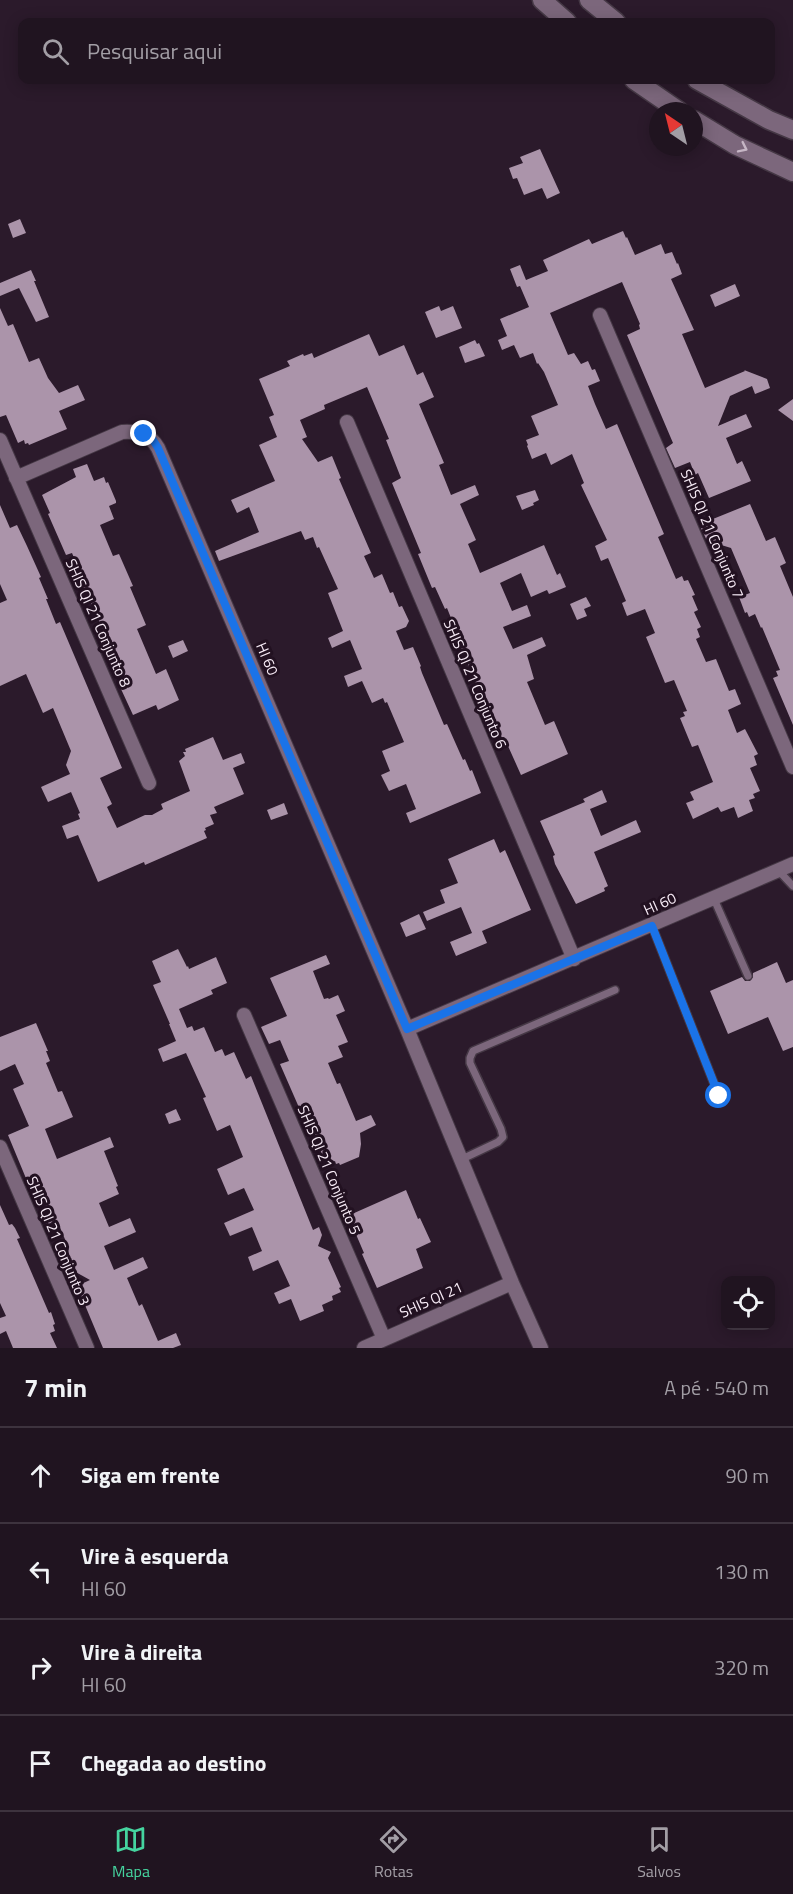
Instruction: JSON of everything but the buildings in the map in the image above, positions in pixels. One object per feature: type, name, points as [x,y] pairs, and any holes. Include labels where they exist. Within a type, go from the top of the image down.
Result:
[{"type":"main road","points":[[542,0],[562,18]]},
{"type":"main road","points":[[589,0],[611,18]]},
{"type":"main road","points":[[640,84],[666,102]]},
{"type":"main road","points":[[704,84],[769,120],[793,130]]},
{"type":"main road","points":[[703,125],[735,145],[793,172]]},
{"type":"street","name":"SHIS QI 21 Conjunto 7","points":[[600,315],[793,767]]},
{"type":"street","name":"SHIS QI 21 Conjunto 6","points":[[347,422],[573,959]]},
{"type":"street","name":"HI 60","points":[[16,477],[122,432],[144,434],[153,440],[168,470],[407,1029],[460,1160],[541,1348]]},
{"type":"street","name":"SHIS QI 21 Conjunto 8","points":[[0,440],[149,783]]},
{"type":"street","name":"HI 60","points":[[407,1029],[793,864]]},
{"type":"street","name":"SHIS QI 21 Conjunto 5","points":[[244,1015],[384,1339]]},
{"type":"street","name":"SHIS QI 21 Conjunto 3","points":[[0,1147],[87,1348]]},
{"type":"street","name":"SHIS QI 21","points":[[364,1348],[512,1283]]},
{"type":"lane","points":[[778,870],[793,886]]},
{"type":"lane","points":[[714,898],[748,976]]},
{"type":"lane","points":[[652,926],[719,1096]]},
{"type":"lane","points":[[460,1160],[498,1142],[503,1137],[470,1063],[473,1051],[615,990]]},
{"type":"route","points":[[144,434],[153,440],[158,448],[407,1029],[652,926],[719,1096]]}]
